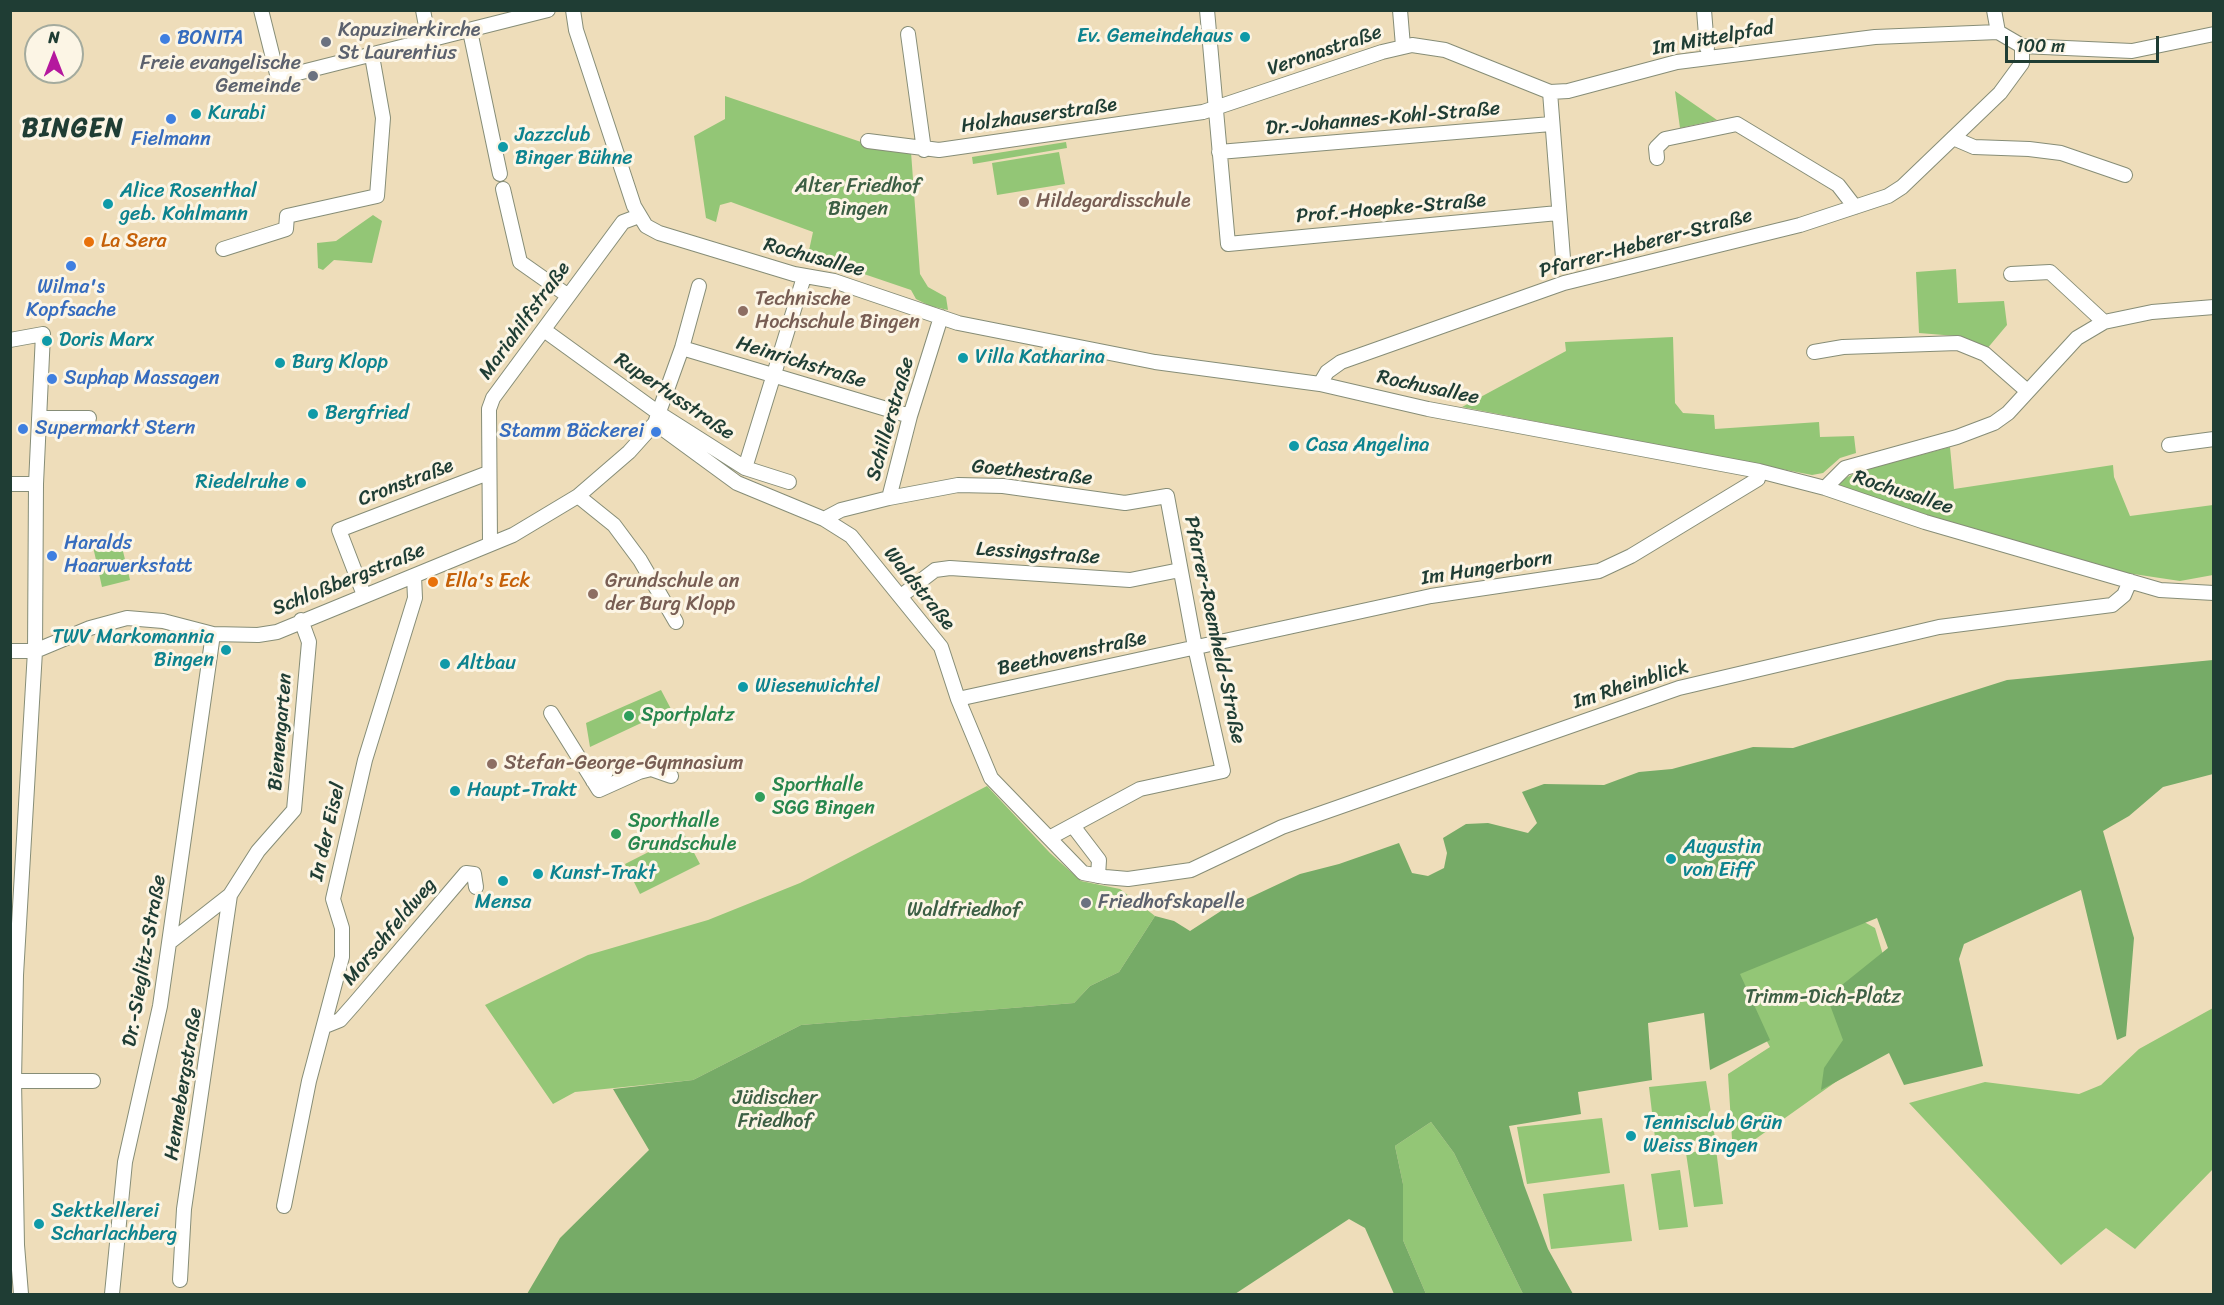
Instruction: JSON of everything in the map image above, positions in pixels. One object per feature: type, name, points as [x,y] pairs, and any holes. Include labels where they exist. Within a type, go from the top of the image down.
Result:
[{"type":"street","points":[[261,10],[278,78],[429,42],[548,10]]},
{"type":"street","points":[[423,10],[429,42]]},
{"type":"street","points":[[573,10],[576,30],[639,216]]},
{"type":"street","points":[[1207,10],[1219,152]]},
{"type":"street","points":[[1400,10],[1403,46]]},
{"type":"street","points":[[1704,10],[1707,48]]},
{"type":"street","points":[[1994,10],[1998,32],[2022,46],[2132,51],[2214,34]]},
{"type":"street","points":[[470,31],[500,174]]},
{"type":"street","name":"Im Mittelpfad","points":[[1550,92],[1568,91],[1677,62],[1816,43],[1998,32]]},
{"type":"street","points":[[908,34],[924,150]]},
{"type":"street","name":"Veronastraße","points":[[1215,110],[1318,72],[1403,46],[1423,46],[1445,50],[1550,92]]},
{"type":"street","name":"Pfarrer-Heberer-Straße","points":[[1320,384],[1327,372],[1341,362],[1564,283],[1800,225],[1894,193],[2000,93],[2018,71],[2023,58],[2022,46]]},
{"type":"street","points":[[223,249],[286,229],[287,216],[377,196],[383,118],[372,56]]},
{"type":"street","points":[[1550,92],[1563,258]]},
{"type":"street","name":"Holzhauserstraße","points":[[868,141],[924,150],[956,148],[1215,110]]},
{"type":"street","name":"Dr.-Johannes-Kohl-Straße","points":[[1219,152],[1551,124]]},
{"type":"street","points":[[1657,158],[1656,148],[1665,139],[1737,124],[1838,185],[1855,207]]},
{"type":"street","points":[[1953,138],[1984,148],[2029,149],[2061,153],[2125,175]]},
{"type":"street","name":"Prof.-Hoepke-Straße","points":[[1219,152],[1228,244],[1558,213]]},
{"type":"street","points":[[503,189],[520,262],[567,295]]},
{"type":"street","name":"Rochusallee","points":[[639,216],[646,226],[659,233],[804,277],[834,281],[941,317],[1155,362],[1320,384],[1428,410],[1759,471],[1825,488],[1925,522],[2160,590],[2214,593]]},
{"type":"street","name":"Mariahilfstraße","points":[[490,542],[489,409],[493,398],[623,222],[639,216]]},
{"type":"street","points":[[2011,274],[2050,272],[2104,322]]},
{"type":"street","points":[[745,468],[804,277]]},
{"type":"street","points":[[657,419],[682,348],[699,286]]},
{"type":"street","points":[[1825,488],[1845,468],[1983,429],[2008,413],[2026,390],[2077,338],[2104,322],[2141,313],[2213,308]]},
{"type":"street","name":"Schillerstraße","points":[[889,498],[910,416],[941,317]]},
{"type":"street","name":"Rupertusstraße","points":[[544,330],[657,419],[745,468],[789,482]]},
{"type":"street","points":[[10,340],[43,334],[36,484],[35,651],[16,967],[14,1081],[17,1245],[21,1294]]},
{"type":"street","points":[[1814,352],[1842,347],[1958,343],[1985,354],[2026,390]]},
{"type":"street","name":"Heinrichstraße","points":[[682,348],[910,416]]},
{"type":"street","points":[[39,418],[89,418]]},
{"type":"street","name":"Schloßbergstraße","points":[[10,651],[35,651],[90,628],[127,618],[163,621],[213,634],[258,635],[277,632],[490,542],[513,535],[578,496],[629,452],[657,419]]},
{"type":"street","name":"Waldstraße","points":[[657,419],[737,483],[824,519],[851,536],[941,647],[958,699],[991,778],[1051,837],[1083,873],[1128,879],[1152,877]]},
{"type":"street","points":[[2169,445],[2214,439]]},
{"type":"street","name":"Im Hungerborn","points":[[1195,647],[1431,596],[1599,571],[1631,556],[1758,479],[1759,471]]},
{"type":"street","name":"Cronstraße","points":[[364,595],[339,530],[488,473]]},
{"type":"street","points":[[10,484],[36,484]]},
{"type":"street","name":"Goethestraße","points":[[824,519],[842,510],[889,498],[958,485],[1003,486],[1125,503],[1167,496]]},
{"type":"street","points":[[578,496],[614,525],[640,560],[676,622]]},
{"type":"street","name":"Pfarrer-Roemheld-Straße","points":[[1073,826],[1140,789],[1223,771],[1195,647],[1167,496]]},
{"type":"street","name":"Lessingstraße","points":[[901,596],[935,570],[950,568],[1130,580],[1180,570]]},
{"type":"street","name":"In der Eisel","points":[[284,1206],[309,1081],[342,957],[342,928],[333,899],[365,760],[415,598],[414,576]]},
{"type":"street","name":"Im Rheinblick","points":[[1152,877],[1191,870],[1282,827],[1679,688],[1939,627],[2112,605],[2124,595],[2130,581]]},
{"type":"street","name":"Bienengarten","points":[[170,942],[230,895],[258,851],[294,810],[309,642],[301,620]]},
{"type":"street","name":"Dr.-Sieglitz-Straße","points":[[112,1294],[125,1162],[160,1006],[213,634]]},
{"type":"street","name":"Beethovenstraße","points":[[958,699],[1195,647]]},
{"type":"street","points":[[550,713],[599,790],[651,769],[671,776]]},
{"type":"street","points":[[593,781],[606,772]]},
{"type":"street","points":[[1051,837],[1073,826],[1099,860],[1098,876]]},
{"type":"street","name":"Morschfeldweg","points":[[325,1026],[340,1020],[466,873],[474,874],[476,887]]},
{"type":"street","name":"Hennebergstraße","points":[[180,1280],[184,1209],[230,895]]},
{"type":"street","points":[[14,1081],[93,1081]]},
{"type":"green space","points":[[1675,91],[1717,120],[1680,128]]},
{"type":"green space","name":"Alter Friedhof Bingen","points":[[725,96],[867,144],[911,152],[920,274],[928,287],[946,297],[948,310],[930,306],[916,299],[911,290],[808,255],[813,232],[731,202],[720,205],[716,222],[706,218],[694,136],[725,119]]},
{"type":"green space","points":[[1066,142],[1067,148],[973,164],[972,157]]},
{"type":"green space","points":[[1059,152],[1065,184],[997,195],[992,163]]},
{"type":"green space","points":[[373,215],[382,221],[372,263],[334,260],[323,270],[318,268],[317,243],[336,241]]},
{"type":"green space","points":[[1956,269],[1958,303],[2004,301],[2007,325],[1986,350],[1956,336],[1919,333],[1916,272]]},
{"type":"green space","points":[[1673,337],[1675,403],[1683,413],[1714,415],[1715,429],[1819,422],[1820,437],[1854,436],[1856,453],[1840,458],[1823,473],[1812,475],[1462,407],[1566,351],[1565,342]]},
{"type":"green space","points":[[1950,447],[1954,489],[2113,465],[2114,477],[2130,516],[2213,505],[2213,575],[2180,581],[2120,572],[1925,517],[1838,486],[1842,480],[1857,472]]},
{"type":"green space","points":[[120,539],[130,580],[102,587],[92,542]]},
{"type":"green space","name":"Jüdischer Friedhof","points":[[2213,660],[2213,774],[2163,787],[2129,816],[2103,831],[2134,938],[2126,1036],[2117,1040],[2081,890],[1964,944],[1959,959],[1983,1066],[1904,1085],[1889,1053],[1821,1090],[1824,1068],[1843,1040],[1827,997],[1888,948],[1877,918],[1740,974],[1770,1040],[1710,1070],[1704,1013],[1648,1023],[1652,1080],[1578,1092],[1581,1114],[1509,1126],[1524,1185],[1548,1249],[1573,1294],[1523,1294],[1454,1153],[1431,1122],[1395,1146],[1403,1184],[1403,1240],[1426,1294],[1394,1294],[1365,1228],[1349,1219],[1235,1294],[527,1294],[560,1238],[649,1150],[613,1089],[693,1080],[801,1025],[1074,1003],[1090,986],[1119,972],[1155,916],[1174,921],[1190,931],[1221,911],[1300,874],[1339,864],[1399,843],[1412,873],[1428,876],[1444,868],[1447,853],[1443,838],[1466,824],[1488,823],[1528,833],[1537,823],[1522,792],[1544,784],[1604,785],[1639,772],[1672,769],[1753,747],[1793,748],[2007,680]]},
{"type":"green space","name":"Sportplatz","points":[[661,690],[671,709],[590,747],[586,723]]},
{"type":"green space","name":"Waldfriedhof","points":[[987,786],[1050,853],[1081,881],[1120,889],[1155,916],[1119,972],[1090,986],[1074,1003],[801,1025],[693,1080],[575,1092],[553,1104],[485,1005],[588,955],[708,920],[800,883]]},
{"type":"green space","points":[[684,834],[700,864],[640,894],[625,864]]},
{"type":"green space","name":"Trimm-Dich-Platz","points":[[1848,913],[1875,928],[1906,1032],[1733,1155],[1728,1074],[1770,1047],[1730,974]]},
{"type":"green space","points":[[2213,1008],[2213,1169],[2135,1249],[2106,1228],[2061,1265],[1909,1103],[1985,1082],[2079,1094],[2101,1085],[2139,1049]]},
{"type":"green space","points":[[1706,1081],[1715,1138],[1656,1146],[1649,1087]]},
{"type":"green space","points":[[1602,1118],[1610,1173],[1527,1184],[1517,1127]]},
{"type":"green space","points":[[1431,1122],[1454,1153],[1523,1294],[1426,1294],[1403,1240],[1403,1184],[1395,1146]]},
{"type":"green space","points":[[1716,1149],[1723,1204],[1694,1207],[1686,1153]]},
{"type":"green space","points":[[1680,1170],[1688,1227],[1659,1230],[1651,1174]]},
{"type":"green space","points":[[1624,1184],[1632,1241],[1551,1249],[1543,1194]]},
{"type":"place","name":"Ev. Gemeindehaus","points":[[1245,37]]},
{"type":"place","name":"BONITA","points":[[165,39]]},
{"type":"place","name":"Kapuzinerkirche St Laurentius","points":[[326,42]]},
{"type":"place","name":"Freie evangelische Gemeinde","points":[[313,76]]},
{"type":"place","name":"Kurabi","points":[[196,114]]},
{"type":"place","name":"Fielmann","points":[[171,119]]},
{"type":"place","name":"Jazzclub Binger Bühne","points":[[503,147]]},
{"type":"place","name":"Hildegardisschule","points":[[1024,202]]},
{"type":"place","name":"Alice Rosenthal geb. Kohlmann","points":[[108,204]]},
{"type":"place","name":"La Sera","points":[[89,242]]},
{"type":"place","name":"Wilma's Kopfsache","points":[[71,266]]},
{"type":"place","name":"Technische Hochschule Bingen","points":[[743,311]]},
{"type":"place","name":"Doris Marx","points":[[47,341]]},
{"type":"place","name":"Villa Katharina","points":[[963,358]]},
{"type":"place","name":"Burg Klopp","points":[[280,363]]},
{"type":"place","name":"Suphap Massagen","points":[[52,379]]},
{"type":"place","name":"Bergfried","points":[[313,414]]},
{"type":"place","name":"Supermarkt Stern","points":[[23,429]]},
{"type":"place","name":"Stamm Bäckerei","points":[[656,432]]},
{"type":"place","name":"Casa Angelina","points":[[1294,446]]},
{"type":"place","name":"Riedelruhe","points":[[301,483]]},
{"type":"place","name":"Haralds Haarwerkstatt","points":[[52,556]]},
{"type":"place","name":"Ella's Eck","points":[[433,582]]},
{"type":"place","name":"Grundschule an der Burg Klopp","points":[[593,594]]},
{"type":"place","name":"TWV Markomannia Bingen","points":[[226,650]]},
{"type":"place","name":"Altbau","points":[[445,664]]},
{"type":"place","name":"Wiesenwichtel","points":[[743,687]]},
{"type":"place","name":"Sportplatz","points":[[629,716]]},
{"type":"place","name":"Stefan-George-Gymnasium","points":[[492,764]]},
{"type":"place","name":"Haupt-Trakt","points":[[455,791]]},
{"type":"place","name":"Sporthalle SGG Bingen","points":[[760,797]]},
{"type":"place","name":"Sporthalle Grundschule","points":[[616,834]]},
{"type":"place","name":"Augustin von Eiff","points":[[1671,859]]},
{"type":"place","name":"Kunst-Trakt","points":[[538,874]]},
{"type":"place","name":"Mensa","points":[[503,881]]},
{"type":"place","name":"Friedhofskapelle","points":[[1086,903]]},
{"type":"place","name":"Tennisclub Grün Weiss Bingen","points":[[1631,1136]]},
{"type":"place","name":"Sektkellerei Scharlachberg","points":[[39,1224]]},
{"type":"district","name":"BINGEN","points":[[73,129]]}]
